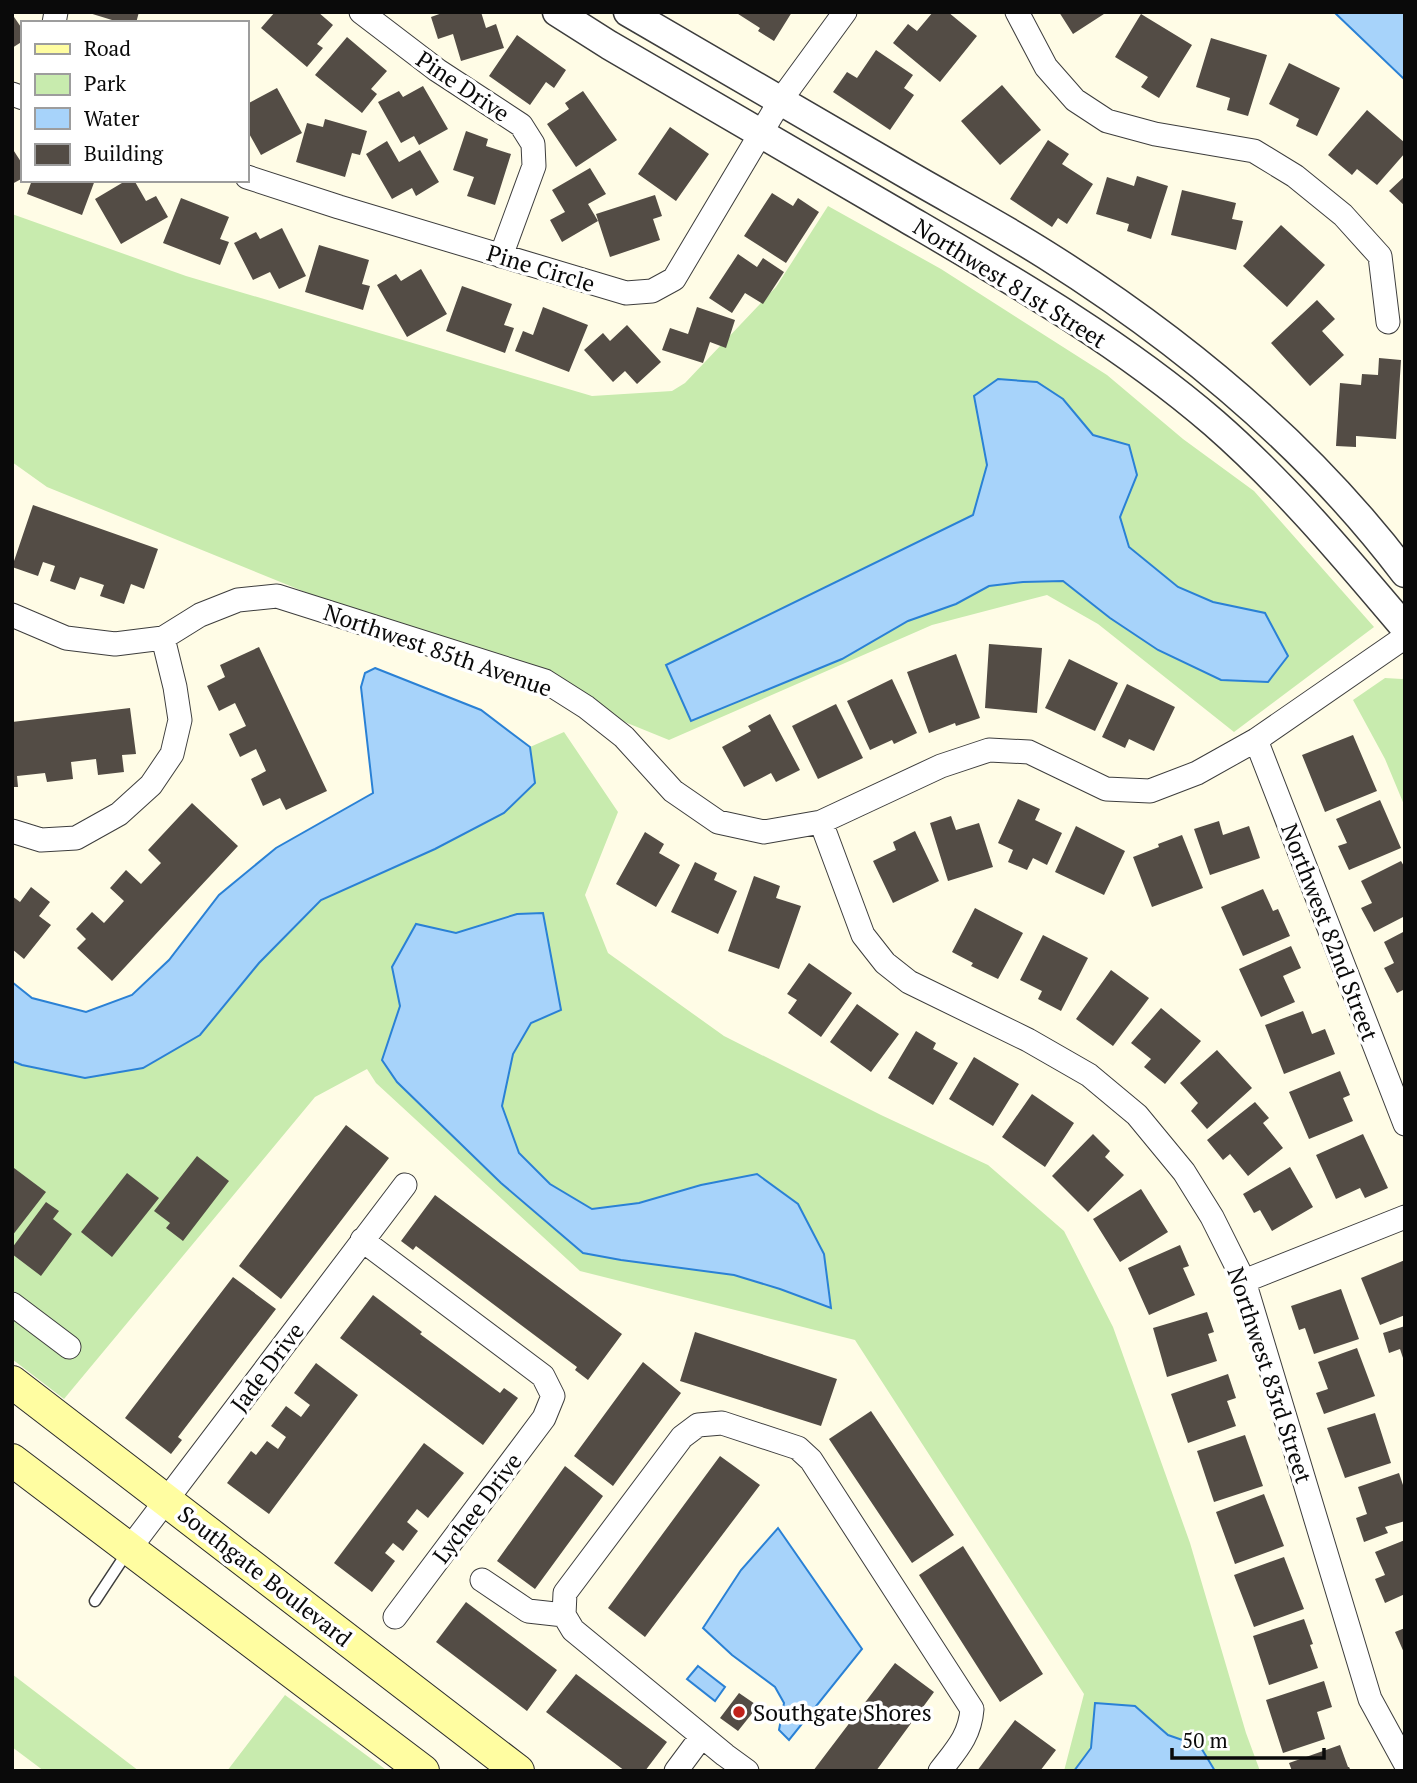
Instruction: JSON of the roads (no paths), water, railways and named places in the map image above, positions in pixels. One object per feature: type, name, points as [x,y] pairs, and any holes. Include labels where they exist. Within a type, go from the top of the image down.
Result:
[{"type":"main road","name":"Southgate Boulevard","points":[[12,1382],[518,1771]]},
{"type":"main road","points":[[12,1460],[423,1771]]},
{"type":"street","name":"Pine Drive","points":[[361,12],[438,70],[521,125],[533,144],[534,166],[501,256]]},
{"type":"street","name":"Northwest 81st Street","points":[[557,12],[608,45],[993,269],[1088,328],[1214,423],[1275,481],[1405,628]]},
{"type":"street","name":"Northwest 81st Street","points":[[628,12],[1045,254],[1148,324],[1234,392],[1293,448],[1381,541],[1405,573]]},
{"type":"street","name":"Pine Circle","points":[[248,177],[626,293],[652,291],[674,279],[780,101],[845,12]]},
{"type":"street","points":[[1017,12],[1046,67],[1075,100],[1107,121],[1156,134],[1254,151],[1295,176],[1343,215],[1380,256],[1388,322]]},
{"type":"street","name":"Northwest 85th Avenue","points":[[163,638],[200,615],[238,600],[277,596],[545,681],[586,707],[624,737],[673,792],[718,822],[764,832],[821,822],[941,766],[989,750],[1029,752],[1106,789],[1150,791],[1198,773],[1256,740],[1405,637]]},
{"type":"street","points":[[12,615],[66,638],[115,644],[163,638],[180,720],[172,754],[152,786],[119,814],[76,838],[41,839],[12,831]]},
{"type":"street","name":"Northwest 82nd Street","points":[[1256,740],[1405,1124]]},
{"type":"street","name":"Northwest 83rd Street","points":[[821,822],[863,936],[885,963],[909,982],[1028,1040],[1089,1075],[1137,1115],[1191,1183],[1212,1217],[1244,1281],[1370,1699],[1405,1763]]},
{"type":"street","name":"Jade Drive","points":[[130,1548],[405,1185]]},
{"type":"street","points":[[1244,1281],[1405,1217]]},
{"type":"street","name":"Lychee Drive","points":[[362,1240],[544,1376],[553,1396],[544,1418],[395,1616]]},
{"type":"street","points":[[12,1304],[69,1347]]},
{"type":"street","points":[[747,1771],[719,1763],[702,1736],[573,1630],[564,1615],[565,1593],[682,1437],[698,1425],[722,1423],[798,1448],[811,1460],[972,1709],[966,1737],[940,1771]]},
{"type":"street","points":[[482,1580],[528,1611],[564,1615]]},
{"type":"street","points":[[676,1771],[702,1736]]},
{"type":"lane","points":[[94,1601],[130,1548]]},
{"type":"water","points":[[1334,12],[1405,12],[1405,80]]},
{"type":"water","points":[[998,379],[1037,382],[1063,399],[1093,435],[1129,445],[1137,475],[1120,517],[1129,547],[1178,587],[1213,602],[1265,613],[1288,656],[1268,682],[1221,680],[1158,650],[1110,618],[1063,581],[1023,582],[989,586],[956,604],[908,621],[842,659],[691,721],[666,665],[973,515],[987,465],[974,396]]},
{"type":"water","points":[[375,668],[481,710],[530,747],[535,783],[504,813],[435,849],[321,900],[259,963],[200,1035],[143,1068],[85,1078],[12,1061],[12,982],[32,998],[86,1012],[132,995],[169,960],[219,895],[276,848],[373,793],[361,687],[365,673]]},
{"type":"water","points":[[543,913],[561,1010],[531,1023],[513,1054],[502,1106],[519,1153],[550,1184],[592,1209],[639,1203],[701,1185],[757,1174],[798,1204],[824,1254],[831,1308],[734,1275],[583,1253],[501,1183],[397,1082],[382,1060],[400,1006],[392,967],[416,924],[456,933],[517,914]]},
{"type":"water","points":[[778,1528],[862,1649],[789,1740],[779,1730],[784,1703],[775,1687],[732,1655],[703,1628],[741,1570]]},
{"type":"water","points":[[698,1666],[725,1687],[715,1701],[687,1679]]},
{"type":"water","points":[[1095,1703],[1135,1706],[1168,1735],[1200,1746],[1215,1771],[1074,1771],[1091,1748]]},
{"type":"place","name":"Southgate Shores","points":[[739,1712]]}]
